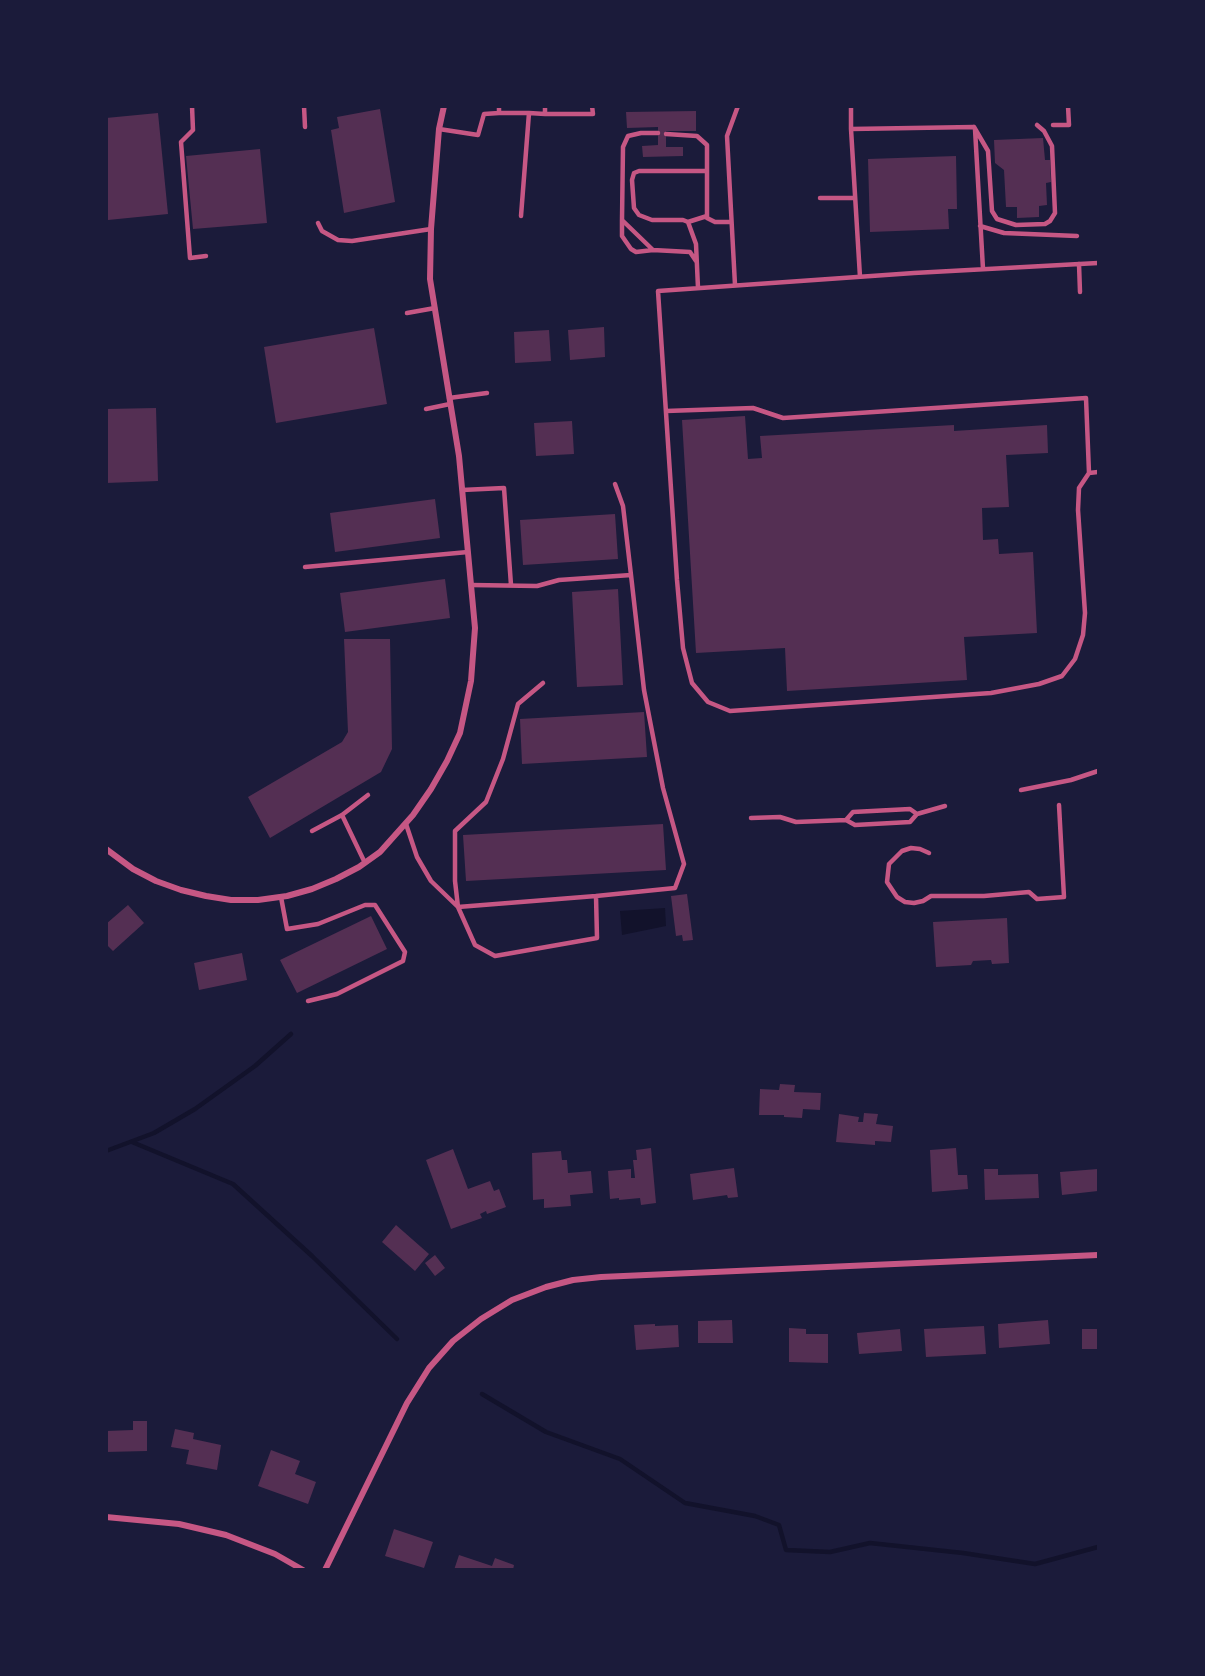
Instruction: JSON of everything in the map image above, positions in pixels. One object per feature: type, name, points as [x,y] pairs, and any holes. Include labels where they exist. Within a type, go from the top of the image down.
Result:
[{"type":"street","points":[[107,852],[156,881],[181,890],[231,900],[281,897],[320,886],[380,852],[406,824],[431,789],[460,733],[471,681],[475,628],[462,490],[430,279],[431,229],[439,129],[444,106]]},
{"type":"street","points":[[325,1569],[407,1403],[429,1368],[460,1336],[481,1319],[512,1300],[546,1287],[601,1276],[1098,1256]]},
{"type":"street","points":[[106,1517],[179,1524],[226,1535],[275,1554],[303,1569]]},
{"type":"lane","points":[[192,106],[193,130],[181,142],[190,258],[206,256]]},
{"type":"lane","points":[[304,106],[305,127]]},
{"type":"lane","points":[[499,106],[499,113]]},
{"type":"lane","points":[[545,106],[545,114]]},
{"type":"lane","points":[[439,129],[478,135],[484,114],[593,114],[592,106]]},
{"type":"lane","points":[[735,285],[727,136],[738,106]]},
{"type":"lane","points":[[851,106],[860,277]]},
{"type":"lane","points":[[1053,125],[1069,124],[1068,106]]},
{"type":"lane","points":[[521,216],[528,113]]},
{"type":"lane","points":[[974,127],[988,151],[992,211],[997,219],[1016,225],[1045,224],[1055,213],[1052,146],[1044,131],[1037,125]]},
{"type":"lane","points":[[851,129],[974,127]]},
{"type":"lane","points":[[974,127],[983,269]]},
{"type":"lane","points":[[658,133],[628,136],[623,147],[622,236],[626,244],[636,252],[653,250],[690,252],[697,263]]},
{"type":"lane","points":[[666,134],[697,135],[707,145],[707,216]]},
{"type":"lane","points":[[707,171],[639,171],[634,173],[632,180],[634,208],[639,215],[651,220],[688,222],[707,216]]},
{"type":"lane","points":[[622,180],[632,180]]},
{"type":"lane","points":[[820,198],[855,198]]},
{"type":"lane","points":[[707,216],[715,222],[731,222]]},
{"type":"lane","points":[[622,220],[653,250]]},
{"type":"lane","points":[[688,222],[696,244],[698,288]]},
{"type":"lane","points":[[318,223],[322,231],[338,240],[352,241],[431,229]]},
{"type":"lane","points":[[980,226],[1004,233],[1077,236]]},
{"type":"lane","points":[[666,411],[753,408],[783,418],[1086,398],[1089,473],[1079,488],[1085,613],[1083,635],[1075,659],[1062,675],[1040,684],[991,693],[730,711],[708,702],[692,683],[683,648],[666,411],[658,291],[1098,263]]},
{"type":"lane","points":[[1079,264],[1080,292]]},
{"type":"lane","points":[[407,313],[435,308]]},
{"type":"lane","points":[[426,409],[487,393]]},
{"type":"lane","points":[[1089,473],[1098,472]]},
{"type":"lane","points":[[406,824],[417,857],[431,881],[458,907],[675,888],[684,864],[663,788],[644,690],[623,506],[615,484]]},
{"type":"lane","points":[[462,490],[504,488],[511,585]]},
{"type":"lane","points":[[305,567],[468,552]]},
{"type":"lane","points":[[471,585],[537,586],[559,580],[631,575]]},
{"type":"lane","points":[[543,683],[518,704],[502,759],[486,802],[455,831],[455,881],[458,907],[475,945],[495,956],[597,938],[596,896]]},
{"type":"lane","points":[[1021,790],[1071,780],[1098,771]]},
{"type":"lane","points":[[312,831],[342,814],[368,795]]},
{"type":"lane","points":[[929,853],[911,848],[902,851],[889,864],[886,872],[887,882],[897,897],[905,902],[923,901],[931,896],[984,896],[1029,892],[1037,899],[1064,897],[1059,805]]},
{"type":"lane","points":[[751,818],[780,817],[796,822],[846,820],[855,825],[910,822],[917,814],[945,806]]},
{"type":"lane","points":[[846,820],[852,812],[910,809],[917,814]]},
{"type":"lane","points":[[342,814],[365,862]]},
{"type":"lane","points":[[281,897],[287,929],[318,924],[365,905],[375,905],[405,952],[403,961],[356,985],[337,994],[308,1001]]},
{"type":"shaded area","points":[[665,908],[666,926],[622,935],[620,911]]},
{"type":"building","points":[[380,109],[395,202],[344,213],[331,130],[339,128],[337,117]]},
{"type":"building","points":[[696,111],[696,131],[666,131],[666,147],[683,147],[683,156],[643,157],[642,146],[658,145],[658,127],[627,128],[626,112]]},
{"type":"building","points":[[158,113],[168,214],[108,220],[106,118]]},
{"type":"building","points":[[1043,138],[1045,160],[1050,160],[1051,182],[1046,183],[1047,205],[1039,206],[1039,217],[1017,218],[1017,207],[1006,207],[1004,170],[995,163],[994,140]]},
{"type":"building","points":[[260,149],[267,223],[193,229],[186,156]]},
{"type":"building","points":[[956,156],[957,209],[948,209],[949,229],[870,232],[868,159]]},
{"type":"building","points":[[604,327],[605,357],[570,360],[568,330]]},
{"type":"building","points":[[374,328],[387,404],[276,423],[264,347]]},
{"type":"building","points":[[549,330],[551,361],[515,363],[514,332]]},
{"type":"building","points":[[156,408],[158,481],[106,483],[106,409]]},
{"type":"building","points":[[745,416],[748,459],[762,458],[760,436],[954,425],[954,431],[1047,425],[1048,453],[1006,455],[1009,507],[982,508],[983,540],[998,539],[999,554],[1033,552],[1037,633],[964,637],[967,680],[787,691],[785,648],[696,653],[682,420]]},
{"type":"building","points":[[572,421],[574,454],[536,456],[534,423]]},
{"type":"building","points":[[435,499],[440,538],[335,552],[330,513]]},
{"type":"building","points":[[615,514],[618,559],[523,565],[520,520]]},
{"type":"building","points":[[445,579],[450,618],[345,632],[340,593]]},
{"type":"building","points":[[618,589],[623,685],[577,687],[572,592]]},
{"type":"building","points":[[344,639],[390,639],[392,749],[381,772],[270,838],[248,797],[342,742],[348,732]]},
{"type":"building","points":[[644,712],[647,757],[522,764],[520,719]]},
{"type":"building","points":[[663,824],[666,870],[466,881],[463,835]]},
{"type":"building","points":[[687,894],[693,940],[683,941],[682,935],[676,936],[671,896]]},
{"type":"building","points":[[128,905],[144,923],[113,951],[106,944],[106,924]]},
{"type":"building","points":[[371,916],[387,949],[297,993],[280,960]]},
{"type":"building","points":[[1007,918],[1009,963],[992,964],[991,960],[973,961],[971,965],[936,967],[933,922]]},
{"type":"building","points":[[242,953],[247,980],[199,990],[194,963]]},
{"type":"building","points":[[780,1084],[795,1085],[794,1092],[821,1093],[820,1110],[803,1109],[802,1118],[759,1115],[760,1089],[779,1090]]},
{"type":"building","points":[[864,1113],[878,1114],[876,1124],[893,1126],[891,1142],[875,1141],[875,1145],[836,1142],[839,1114],[859,1117],[858,1122],[863,1122]]},
{"type":"building","points":[[651,1148],[656,1203],[641,1205],[640,1198],[610,1199],[608,1171],[631,1169],[631,1178],[635,1178],[633,1160],[637,1160],[636,1150]]},
{"type":"building","points":[[956,1148],[958,1175],[967,1175],[968,1189],[932,1192],[930,1150]]},
{"type":"building","points":[[453,1149],[468,1189],[490,1181],[494,1191],[499,1189],[506,1207],[487,1214],[486,1211],[480,1214],[482,1218],[451,1229],[426,1160]]},
{"type":"building","points":[[561,1151],[562,1160],[567,1160],[568,1173],[591,1171],[593,1193],[570,1195],[571,1206],[544,1208],[544,1199],[533,1200],[532,1153]]},
{"type":"building","points":[[734,1168],[738,1197],[728,1198],[727,1195],[693,1200],[690,1174]]},
{"type":"building","points":[[984,1169],[998,1169],[998,1175],[1038,1174],[1039,1198],[985,1200]]},
{"type":"building","points":[[1098,1169],[1098,1191],[1062,1195],[1060,1172]]},
{"type":"building","points":[[396,1225],[429,1254],[415,1271],[382,1242]]},
{"type":"building","points":[[435,1255],[445,1268],[435,1276],[425,1263]]},
{"type":"building","points":[[732,1320],[733,1343],[698,1343],[698,1321]]},
{"type":"building","points":[[1048,1320],[1050,1344],[999,1348],[998,1324]]},
{"type":"building","points":[[655,1324],[655,1326],[678,1325],[679,1347],[636,1350],[634,1325]]},
{"type":"building","points":[[984,1326],[986,1354],[926,1357],[924,1329]]},
{"type":"building","points":[[789,1328],[806,1329],[806,1334],[828,1334],[828,1363],[789,1362]]},
{"type":"building","points":[[900,1329],[902,1351],[859,1354],[857,1333]]},
{"type":"building","points":[[1082,1329],[1098,1329],[1098,1349],[1082,1349]]},
{"type":"building","points":[[133,1421],[147,1421],[147,1451],[106,1452],[106,1431],[133,1430]]},
{"type":"building","points":[[175,1429],[194,1433],[193,1439],[221,1445],[217,1470],[186,1464],[189,1450],[171,1447]]},
{"type":"building","points":[[271,1450],[300,1461],[295,1474],[316,1482],[308,1504],[258,1486]]},
{"type":"building","points":[[394,1529],[433,1542],[424,1568],[385,1556]]},
{"type":"building","points":[[459,1555],[492,1566],[495,1558],[514,1565],[513,1570],[454,1570]]},
{"type":"waterway","points":[[106,1151],[154,1133],[195,1109],[255,1066],[291,1034]]},
{"type":"waterway","points":[[132,1142],[233,1184],[312,1256],[397,1339]]},
{"type":"waterway","points":[[482,1394],[546,1432],[620,1459],[685,1503],[755,1516],[779,1525],[786,1550],[830,1552],[870,1543],[963,1553],[1035,1564],[1098,1547]]}]
